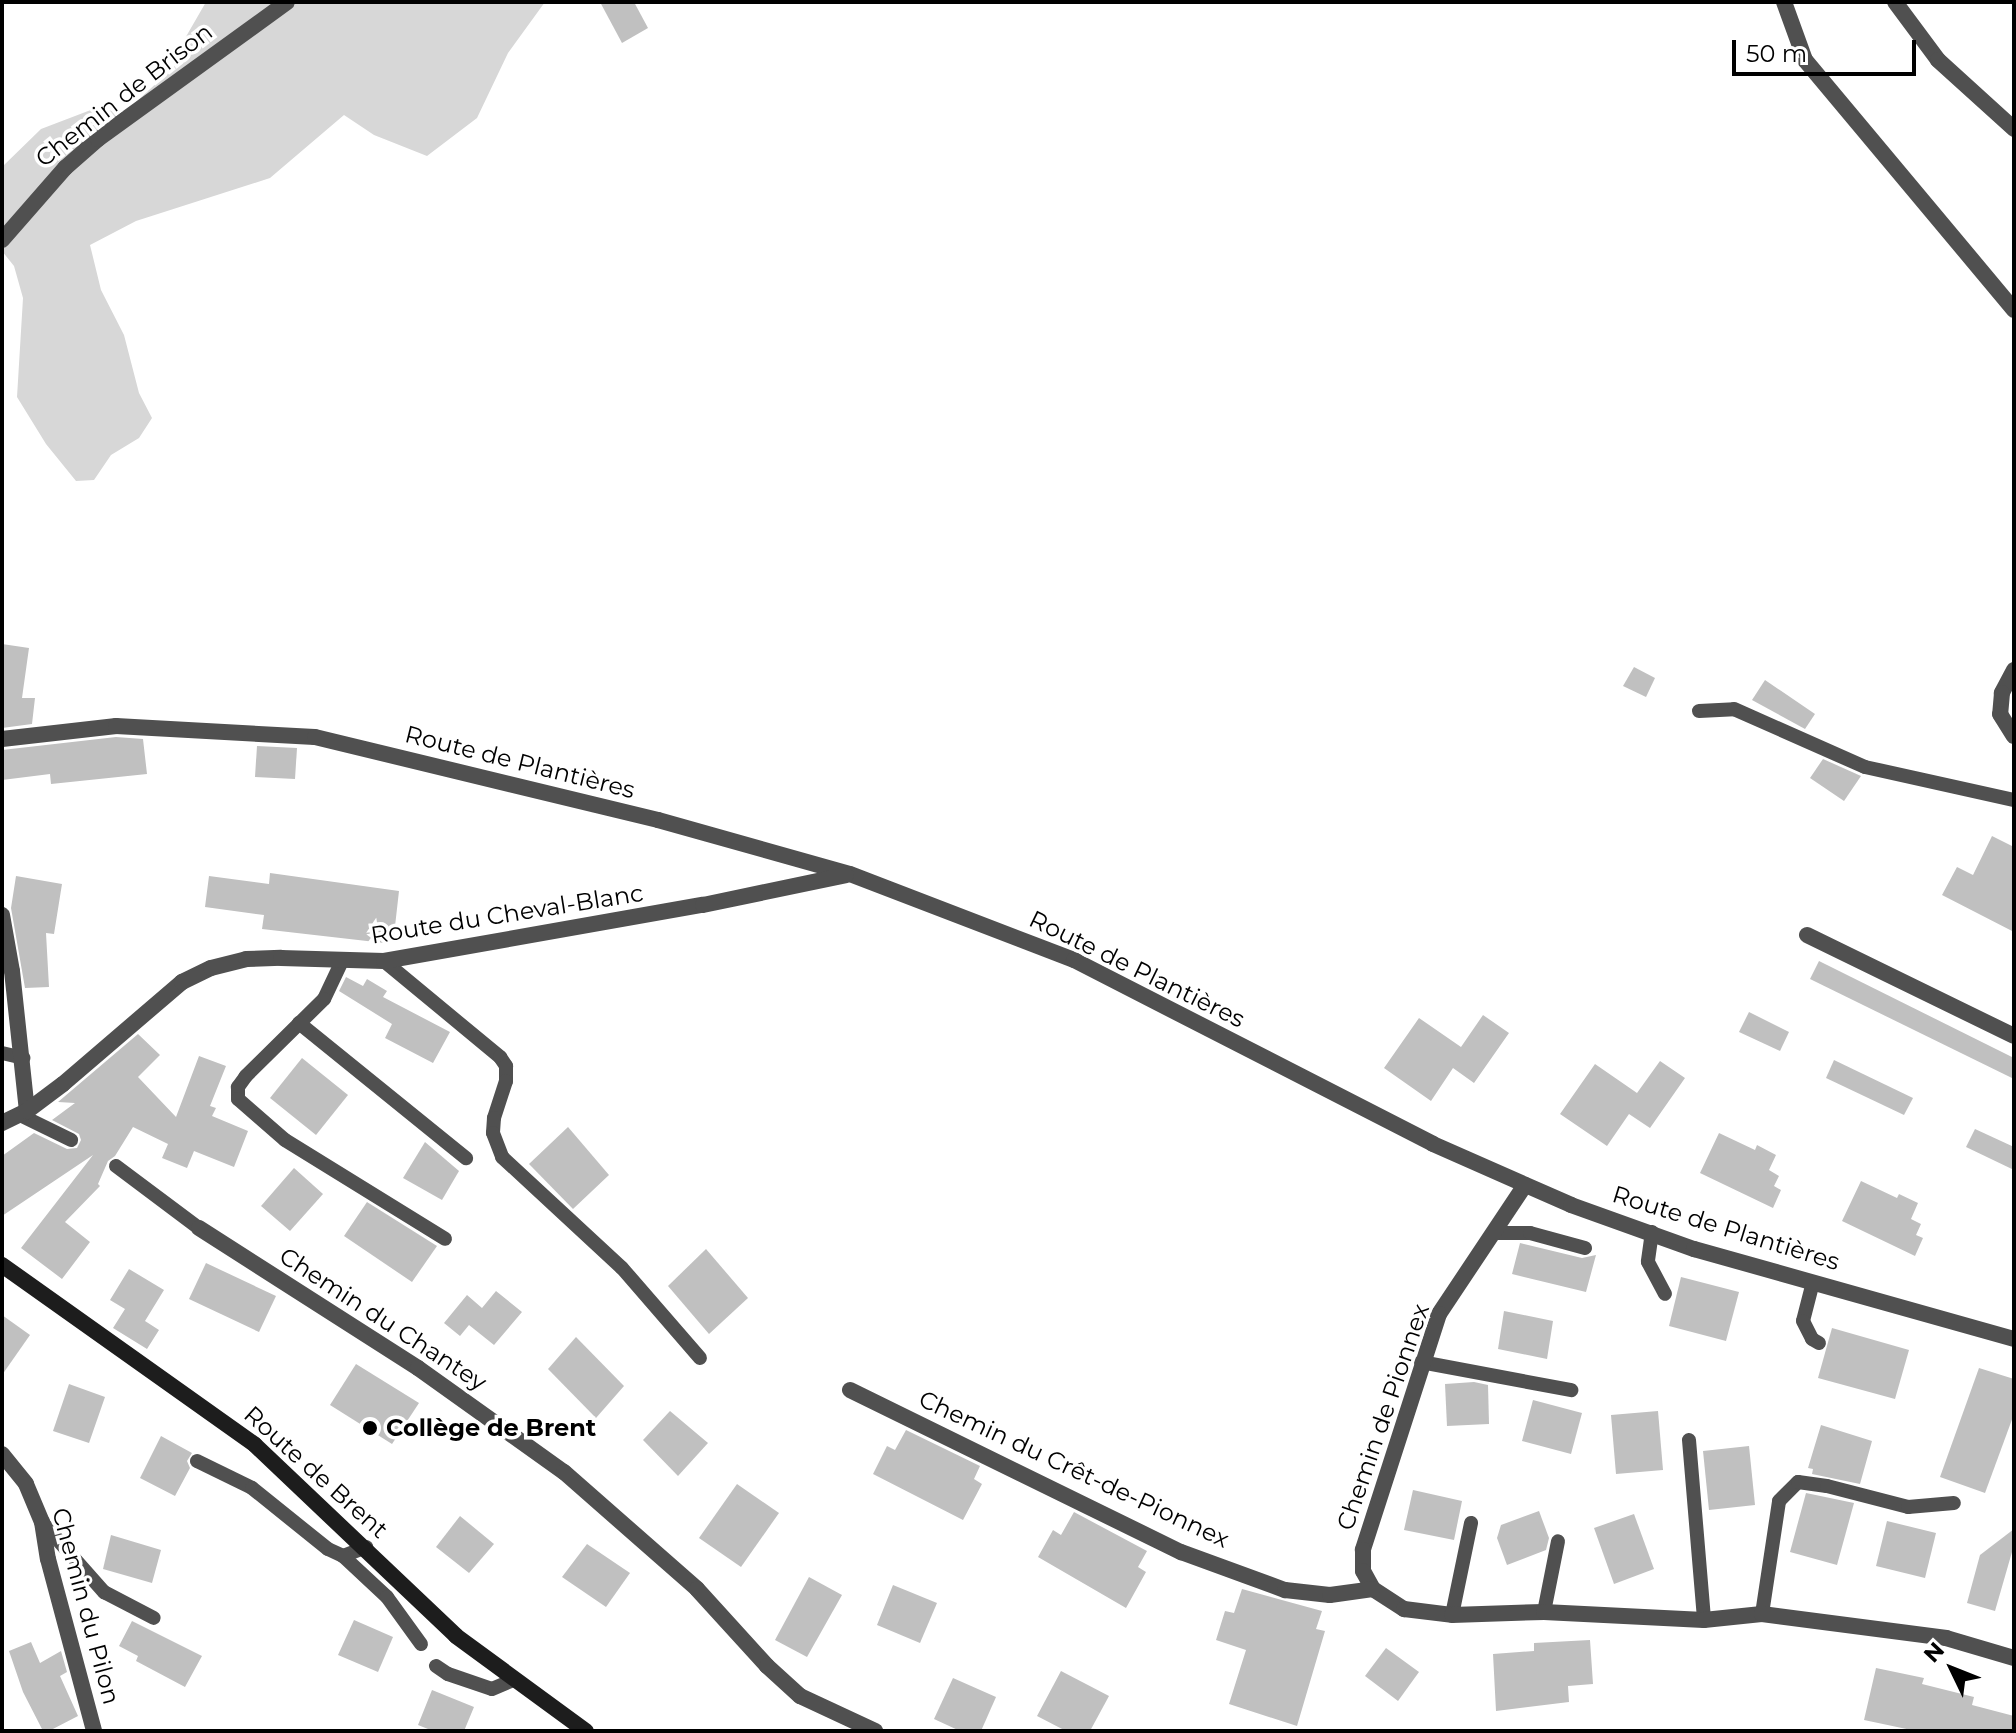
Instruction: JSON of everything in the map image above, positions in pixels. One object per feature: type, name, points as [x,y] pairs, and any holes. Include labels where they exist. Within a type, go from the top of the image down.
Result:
[{"type":"main road","name":"Route de Brent","points":[[2,1265],[255,1445],[366,1547],[456,1636],[586,1731]]},
{"type":"street","name":"Chemin de Brison","points":[[2,240],[56,177],[98,139],[287,2]]},
{"type":"street","points":[[1784,2],[1805,60],[2014,310]]},
{"type":"street","points":[[1895,2],[1938,60],[2014,129]]},
{"type":"street","points":[[2014,670],[2002,693],[2000,714],[2014,736]]},
{"type":"street","name":"Route de Plantières","points":[[2,739],[116,726],[315,737],[658,820],[850,874],[1074,960],[1433,1144],[1525,1185],[1694,1249],[2014,1339]]},
{"type":"street","name":"Route du Cheval-Blanc","points":[[2,1123],[23,1113],[182,982],[211,968],[246,959],[384,961],[672,911],[850,874]]},
{"type":"street","points":[[2,915],[23,1058],[23,1113]]},
{"type":"street","points":[[1807,935],[2014,1036]]},
{"type":"street","name":"Chemin de Pionnex","points":[[1373,1589],[1363,1571],[1363,1550],[1421,1362],[1439,1314],[1525,1185]]},
{"type":"street","name":"Chemin du Chantey","points":[[199,1228],[418,1368],[564,1472],[697,1589],[767,1666],[800,1696],[875,1731]]},
{"type":"street","name":"Chemin du Crêt-de-Pionnex","points":[[850,1390],[1181,1552],[1285,1590],[1330,1595],[1373,1589]]},
{"type":"street","name":"Chemin du Pilon","points":[[2,1454],[26,1484],[42,1522],[48,1559],[94,1731]]},
{"type":"street","points":[[1373,1589],[1404,1609],[1452,1615],[1544,1612],[1704,1620],[1762,1614],[1946,1638],[2014,1658]]},
{"type":"lane","points":[[1699,711],[1734,709],[1865,767],[2014,800]]},
{"type":"lane","points":[[342,961],[324,999],[246,1076],[238,1087],[238,1099],[285,1140],[445,1239]]},
{"type":"lane","points":[[384,961],[500,1057],[506,1066],[506,1081],[494,1118],[493,1133],[502,1157],[622,1268],[700,1358]]},
{"type":"lane","points":[[299,1023],[466,1158]]},
{"type":"lane","points":[[2,1053],[23,1058]]},
{"type":"lane","points":[[23,1113],[71,1140]]},
{"type":"lane","name":"Chemin du Chantey","points":[[116,1166],[199,1228]]},
{"type":"lane","points":[[1652,1232],[1648,1262],[1665,1294]]},
{"type":"lane","points":[[1494,1233],[1530,1233],[1585,1248]]},
{"type":"lane","points":[[1813,1282],[1803,1321],[1812,1339],[1819,1343]]},
{"type":"lane","points":[[1421,1362],[1571,1390]]},
{"type":"lane","points":[[1689,1440],[1704,1620]]},
{"type":"lane","points":[[197,1461],[252,1488],[281,1508],[328,1549],[343,1556],[387,1597],[421,1644]]},
{"type":"lane","points":[[1762,1614],[1779,1501],[1798,1482],[1827,1486],[1908,1507],[1954,1503]]},
{"type":"lane","points":[[42,1522],[104,1592],[154,1618]]},
{"type":"lane","points":[[1452,1615],[1471,1523]]},
{"type":"lane","points":[[1544,1612],[1558,1541]]},
{"type":"lane","points":[[343,1556],[366,1547]]},
{"type":"lane","points":[[436,1666],[448,1674],[492,1689],[513,1680]]},
{"type":"shaded area","points":[[206,2],[545,2],[508,53],[477,118],[427,156],[374,135],[344,115],[270,178],[136,221],[90,245],[101,290],[124,335],[139,393],[152,418],[139,438],[111,455],[94,480],[76,481],[46,444],[17,397],[23,298],[14,266],[2,251],[2,167],[41,129],[96,108],[124,113],[174,67],[180,47]]},
{"type":"building","points":[[600,2],[634,2],[648,28],[622,43]]},
{"type":"building","points":[[2,644],[29,648],[22,698],[35,698],[32,724],[2,728]]},
{"type":"building","points":[[1634,667],[1655,678],[1646,697],[1623,686]]},
{"type":"building","points":[[1765,680],[1815,714],[1805,729],[1752,700]]},
{"type":"building","points":[[116,737],[143,739],[147,774],[51,784],[50,774],[2,780],[2,750]]},
{"type":"building","points":[[257,746],[297,748],[295,779],[255,777]]},
{"type":"building","points":[[1823,759],[1861,776],[1844,801],[1810,778]]},
{"type":"building","points":[[1992,836],[2014,847],[2014,932],[1942,895],[1957,867],[1973,875]]},
{"type":"building","points":[[270,873],[399,891],[393,944],[262,929],[264,915],[205,907],[209,876],[269,884]]},
{"type":"building","points":[[16,876],[62,884],[54,934],[46,933],[49,987],[25,988],[11,908]]},
{"type":"building","points":[[1819,961],[2014,1058],[2014,1079],[1810,979]]},
{"type":"building","points":[[346,977],[363,986],[367,979],[387,991],[383,997],[450,1032],[433,1063],[385,1038],[392,1024],[339,991]]},
{"type":"building","points":[[1749,1012],[1789,1032],[1780,1051],[1739,1032]]},
{"type":"building","points":[[1483,1015],[1509,1033],[1474,1083],[1453,1068],[1431,1101],[1384,1068],[1419,1018],[1461,1047]]},
{"type":"building","points":[[138,1034],[160,1055],[138,1077],[176,1117],[199,1056],[226,1066],[210,1106],[216,1108],[212,1116],[248,1131],[234,1167],[194,1151],[187,1168],[162,1158],[168,1144],[133,1127],[115,1156],[108,1161],[98,1184],[100,1186],[65,1222],[90,1242],[62,1279],[21,1248],[93,1155],[2,1216],[2,1156],[34,1133],[67,1149],[77,1148],[81,1140],[79,1134],[52,1120],[75,1103],[58,1102]]},
{"type":"building","points":[[302,1058],[348,1095],[316,1135],[270,1098]]},
{"type":"building","points":[[1834,1060],[1913,1098],[1904,1115],[1826,1078]]},
{"type":"building","points":[[1660,1061],[1685,1078],[1650,1128],[1629,1114],[1607,1146],[1560,1114],[1595,1064],[1637,1093]]},
{"type":"building","points":[[568,1127],[609,1175],[573,1209],[529,1164]]},
{"type":"building","points":[[1975,1129],[2014,1147],[2014,1170],[1966,1147]]},
{"type":"building","points":[[1719,1133],[1755,1150],[1757,1145],[1776,1155],[1769,1170],[1779,1176],[1774,1186],[1781,1190],[1773,1208],[1700,1173]]},
{"type":"building","points":[[425,1142],[459,1171],[442,1200],[403,1178]]},
{"type":"building","points":[[294,1168],[323,1194],[290,1231],[261,1206]]},
{"type":"building","points":[[1861,1181],[1897,1198],[1899,1194],[1918,1203],[1911,1219],[1921,1224],[1916,1235],[1923,1238],[1915,1256],[1842,1221]]},
{"type":"building","points":[[367,1202],[437,1246],[412,1282],[344,1236]]},
{"type":"building","points":[[1520,1243],[1582,1258],[1596,1255],[1586,1292],[1512,1274]]},
{"type":"building","points":[[706,1249],[748,1298],[709,1334],[668,1286]]},
{"type":"building","points":[[206,1263],[276,1296],[259,1332],[189,1299]]},
{"type":"building","points":[[129,1269],[164,1290],[145,1321],[159,1330],[147,1349],[113,1328],[125,1309],[110,1300]]},
{"type":"building","points":[[1681,1277],[1739,1292],[1726,1341],[1669,1326]]},
{"type":"building","points":[[496,1291],[522,1312],[494,1345],[469,1325],[460,1336],[444,1323],[467,1295],[482,1308]]},
{"type":"building","points":[[1504,1311],[1553,1321],[1547,1359],[1498,1349]]},
{"type":"building","points":[[2,1315],[30,1335],[2,1375]]},
{"type":"building","points":[[1832,1328],[1909,1350],[1895,1399],[1818,1378]]},
{"type":"building","points":[[576,1337],[624,1386],[596,1418],[548,1369]]},
{"type":"building","name":"Collège de Brent","points":[[356,1364],[419,1403],[392,1444],[330,1405]]},
{"type":"building","points":[[1979,1368],[2014,1379],[2014,1414],[1985,1493],[1940,1477]]},
{"type":"building","points":[[1474,1382],[1488,1385],[1489,1424],[1447,1426],[1445,1384]]},
{"type":"building","points":[[69,1384],[105,1397],[89,1443],[53,1431]]},
{"type":"building","points":[[1533,1400],[1582,1413],[1571,1454],[1522,1441]]},
{"type":"building","points":[[670,1411],[708,1443],[678,1476],[643,1440]]},
{"type":"building","points":[[1658,1411],[1663,1470],[1616,1474],[1611,1415]]},
{"type":"building","points":[[1821,1425],[1872,1441],[1860,1484],[1812,1474],[1813,1469],[1808,1468]]},
{"type":"building","points":[[906,1430],[980,1466],[974,1479],[982,1484],[963,1520],[873,1474],[887,1446],[895,1450]]},
{"type":"building","points":[[161,1436],[192,1453],[187,1461],[190,1468],[175,1496],[140,1478]]},
{"type":"building","points":[[1749,1446],[1755,1505],[1709,1510],[1703,1451]]},
{"type":"building","points":[[737,1484],[779,1513],[741,1567],[699,1538]]},
{"type":"building","points":[[1413,1490],[1462,1501],[1454,1540],[1404,1530]]},
{"type":"building","points":[[1806,1493],[1854,1503],[1837,1565],[1790,1552]]},
{"type":"building","points":[[1539,1511],[1549,1538],[1546,1550],[1507,1565],[1497,1538],[1501,1525]]},
{"type":"building","points":[[1074,1512],[1147,1551],[1138,1567],[1146,1572],[1126,1608],[1038,1557],[1053,1530],[1061,1535]]},
{"type":"building","points":[[1634,1514],[1654,1569],[1614,1584],[1594,1528]]},
{"type":"building","points":[[460,1516],[494,1544],[469,1573],[436,1547]]},
{"type":"building","points":[[1887,1521],[1936,1533],[1925,1578],[1876,1566]]},
{"type":"building","points":[[2014,1529],[2014,1545],[1995,1611],[1967,1603],[1980,1555]]},
{"type":"building","points":[[111,1535],[161,1550],[152,1583],[103,1569]]},
{"type":"building","points":[[587,1544],[630,1573],[606,1607],[562,1577]]},
{"type":"building","points":[[809,1577],[842,1595],[807,1657],[775,1640]]},
{"type":"building","points":[[893,1585],[937,1603],[920,1643],[877,1625]]},
{"type":"building","points":[[1242,1589],[1322,1611],[1316,1629],[1325,1631],[1297,1726],[1229,1704],[1246,1650],[1216,1640],[1225,1611],[1234,1613]]},
{"type":"building","points":[[354,1620],[393,1637],[378,1672],[338,1655]]},
{"type":"building","points":[[132,1621],[202,1656],[185,1687],[136,1661],[138,1656],[119,1646]]},
{"type":"building","points":[[1590,1640],[1593,1684],[1568,1686],[1569,1702],[1496,1711],[1493,1654],[1534,1651],[1534,1643]]},
{"type":"building","points":[[31,1642],[40,1663],[61,1651],[67,1672],[60,1676],[78,1716],[49,1731],[43,1731],[23,1692],[9,1651]]},
{"type":"building","points":[[1386,1648],[1419,1672],[1398,1701],[1365,1676]]},
{"type":"building","points":[[1876,1668],[1924,1678],[1922,1684],[1974,1697],[1972,1705],[2014,1716],[2014,1731],[1916,1731],[1864,1720]]},
{"type":"building","points":[[1061,1671],[1109,1696],[1090,1731],[1066,1731],[1037,1716]]},
{"type":"building","points":[[953,1678],[996,1697],[981,1731],[960,1731],[934,1719]]},
{"type":"building","points":[[432,1690],[474,1707],[464,1731],[433,1731],[418,1725]]},
{"type":"place","name":"Collège de Brent","points":[[370,1428]]}]
